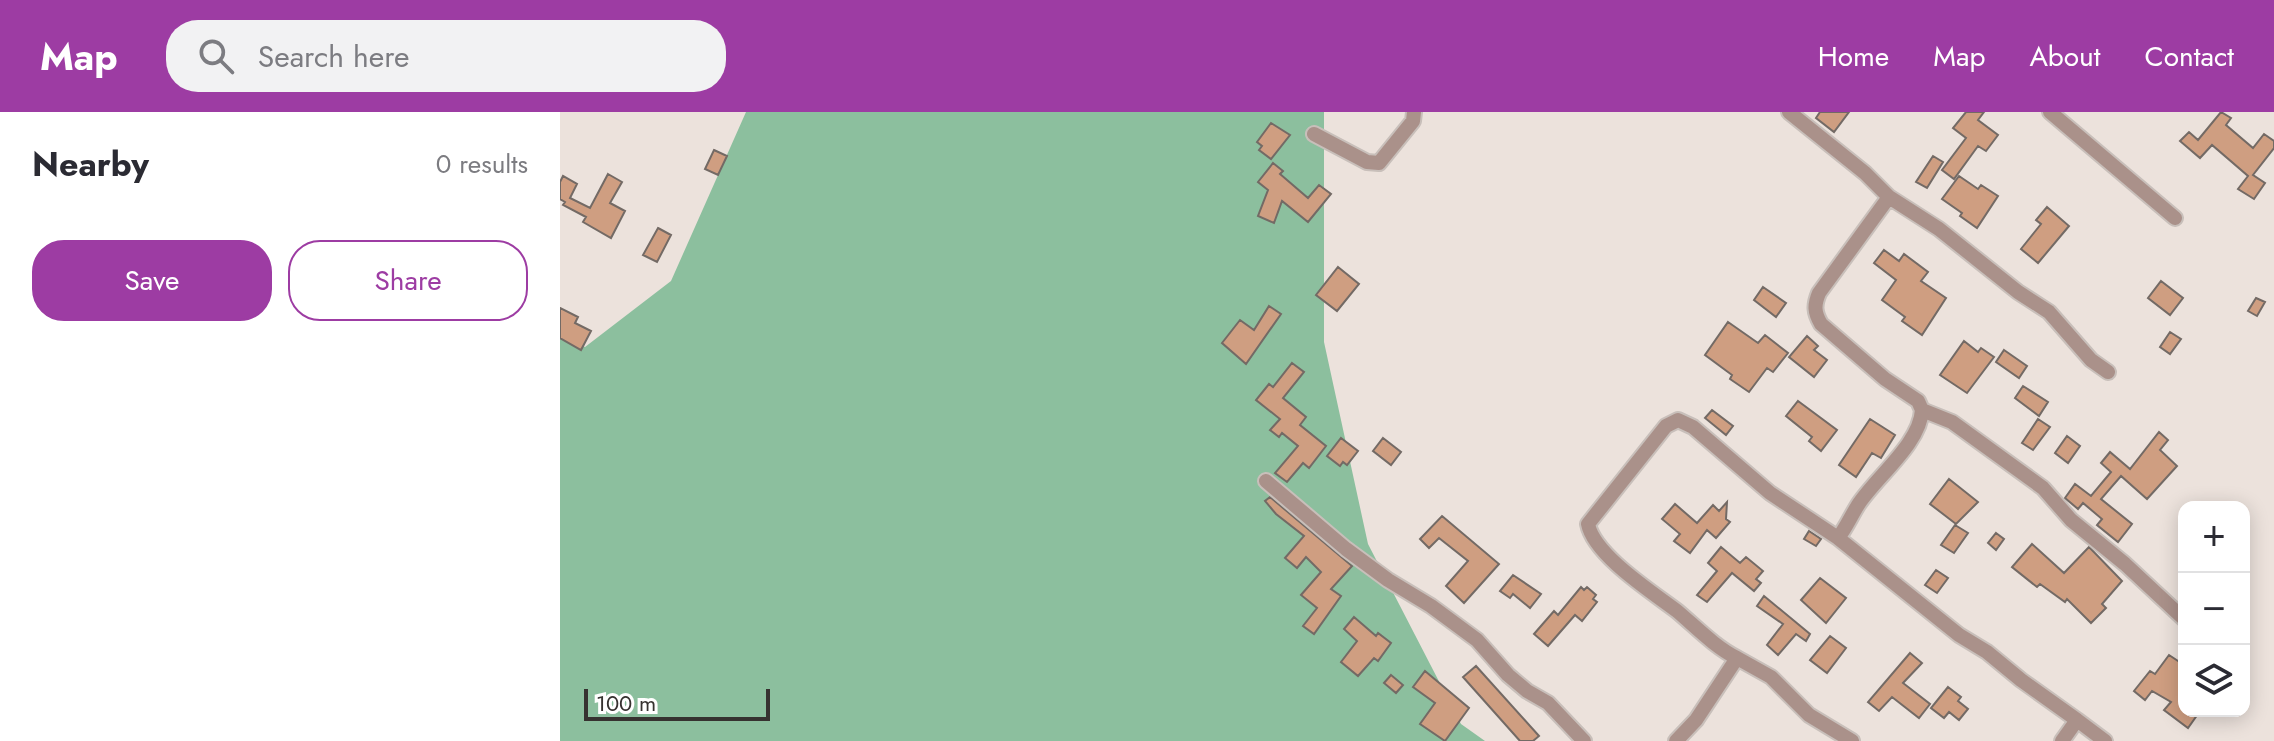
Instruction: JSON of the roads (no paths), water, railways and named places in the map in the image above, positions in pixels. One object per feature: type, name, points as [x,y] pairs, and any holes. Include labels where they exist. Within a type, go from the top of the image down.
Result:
[{"type":"street","points":[[1314,134],[1367,162],[1379,163],[1413,121],[1414,112]]},
{"type":"street","points":[[1789,112],[1865,173],[1889,197],[1939,229],[2018,292],[2049,312],[2091,360],[2108,372]]},
{"type":"street","points":[[2050,112],[2175,218]]},
{"type":"street","points":[[1838,538],[1857,506],[1922,420],[1918,401],[1885,379],[1821,324],[1816,316],[1815,305],[1819,293],[1889,197]]},
{"type":"street","points":[[1922,410],[1952,422],[2043,488],[2071,520],[2178,613]]},
{"type":"street","points":[[1852,741],[1809,715],[1771,677],[1737,658],[1642,585],[1590,533],[1588,524],[1594,513],[1666,426],[1678,420],[1693,427],[1770,493],[1838,538],[1959,635],[1987,652],[2105,741]]},
{"type":"street","points":[[1266,481],[1346,549],[1477,640],[1508,675],[1548,703],[1584,741]]},
{"type":"street","points":[[1676,741],[1696,720],[1737,658]]},
{"type":"street","points":[[2062,741],[2077,720]]}]
